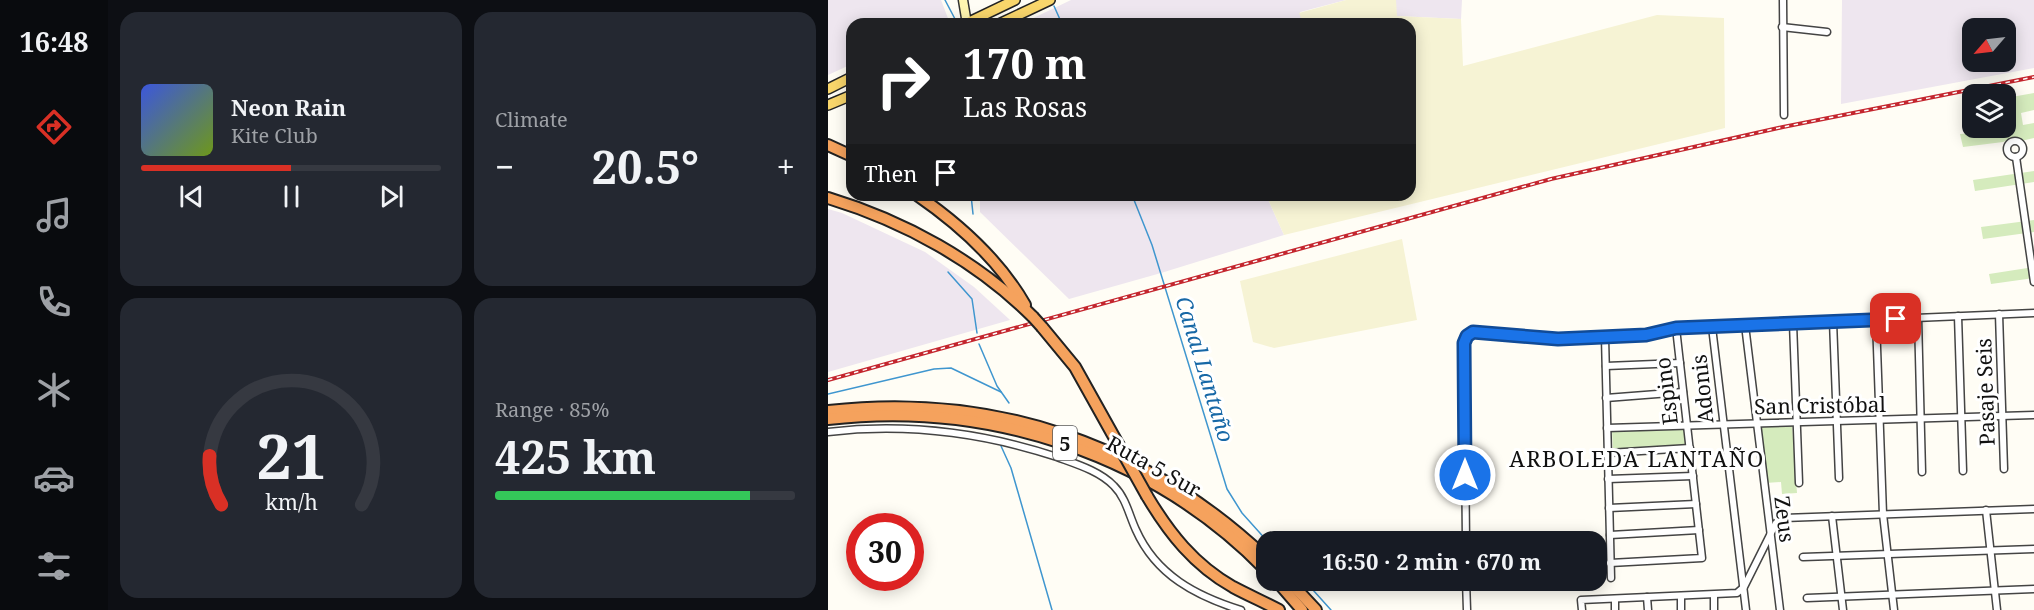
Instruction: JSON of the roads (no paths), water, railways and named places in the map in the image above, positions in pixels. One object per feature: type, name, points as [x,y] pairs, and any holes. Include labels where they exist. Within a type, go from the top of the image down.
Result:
[{"type":"highway","points":[[828,145],[846,153]]},
{"type":"highway","points":[[828,198],[886,219],[931,242],[978,271],[1031,315],[1075,366],[1147,495],[1173,535],[1203,567],[1233,587],[1279,610]]},
{"type":"highway","points":[[925,201],[985,252],[1013,285],[1031,315]]},
{"type":"highway","name":"Ruta 5 Sur","points":[[828,411],[890,406],[942,409],[996,416],[1063,434],[1106,450],[1169,483],[1216,515],[1256,549]]},
{"type":"highway","name":"Ruta 5 Sur","points":[[828,419],[890,415],[943,417],[1011,428],[1063,443],[1116,464],[1174,497],[1228,535],[1256,561]]},
{"type":"highway","points":[[1286,591],[1302,610]]},
{"type":"highway","points":[[1298,591],[1316,610]]},
{"type":"main road","points":[[963,0],[965,18]]},
{"type":"main road","points":[[978,18],[1015,0]]},
{"type":"main road","points":[[1012,18],[1050,0]]},
{"type":"main road","points":[[828,89],[846,80]]},
{"type":"main road","points":[[828,105],[846,97]]},
{"type":"street","points":[[1783,0],[1784,115]]},
{"type":"street","points":[[1782,27],[1827,32]]},
{"type":"street","points":[[2016,157],[2034,282]]},
{"type":"street","points":[[1466,531],[1464,343],[1467,336],[1473,332],[1558,339],[1658,334],[1676,328],[2034,313]]},
{"type":"street","name":"Pasaje Seis","points":[[1999,314],[2004,469]]},
{"type":"street","points":[[1958,316],[1963,471]]},
{"type":"street","points":[[1918,318],[1922,472]]},
{"type":"street","points":[[1876,320],[1883,514],[1894,610]]},
{"type":"street","points":[[1833,321],[1839,478]]},
{"type":"street","points":[[1793,323],[1799,483]]},
{"type":"street","name":"Zeus","points":[[1745,325],[1780,610]]},
{"type":"street","name":"Adonis","points":[[1712,327],[1746,610]]},
{"type":"street","name":"Espino","points":[[1610,563],[1702,558],[1676,328]]},
{"type":"street","points":[[1605,337],[1611,578]]},
{"type":"street","points":[[1606,366],[1680,363]]},
{"type":"street","points":[[1606,398],[1683,392]]},
{"type":"street","name":"San Cristóbal","points":[[1607,428],[2034,415]]},
{"type":"street","points":[[828,432],[882,428],[946,433],[1020,447],[1080,466],[1107,479],[1119,491],[1141,540],[1164,571],[1194,592],[1241,610]]},
{"type":"street","points":[[1608,453],[1690,448]]},
{"type":"street","points":[[1608,479],[1693,476]]},
{"type":"street","points":[[1609,508],[1696,504]]},
{"type":"street","points":[[1582,610],[1581,600],[1734,594],[1743,590],[1776,523],[1784,518],[2034,509]]},
{"type":"street","points":[[1986,510],[1997,610]]},
{"type":"street","points":[[1832,516],[1843,610]]},
{"type":"street","points":[[1610,535],[1699,531]]},
{"type":"street","points":[[1803,557],[2034,549]]},
{"type":"street","points":[[1807,598],[2034,589]]},
{"type":"street","points":[[1466,591],[1467,610]]},
{"type":"street","points":[[1714,595],[1714,610]]},
{"type":"street","points":[[1681,596],[1681,610]]},
{"type":"street","points":[[1647,597],[1648,610]]},
{"type":"street","points":[[1615,598],[1615,610]]},
{"type":"waterway","points":[[945,0],[954,18]]},
{"type":"waterway","name":"Canal Lantaño","points":[[1054,6],[1059,18]]},
{"type":"waterway","points":[[972,201],[973,214]]},
{"type":"waterway","name":"Canal Lantaño","points":[[1134,201],[1152,245],[1227,489],[1242,513],[1258,531]]},
{"type":"waterway","points":[[948,272],[972,299],[977,333]]},
{"type":"waterway","points":[[979,344],[997,386],[1009,403]]},
{"type":"waterway","points":[[828,394],[934,369],[951,368],[1001,392]]},
{"type":"waterway","points":[[1001,446],[1011,468],[1052,610]]},
{"type":"waterway","name":"Canal Lantaño","points":[[1314,591],[1331,610]]},
{"type":"railway","points":[[828,380],[1551,179],[1783,127],[2034,77]]},
{"type":"district","name":"ARBOLEDA LANTAÑO","points":[[1637,458]]}]
